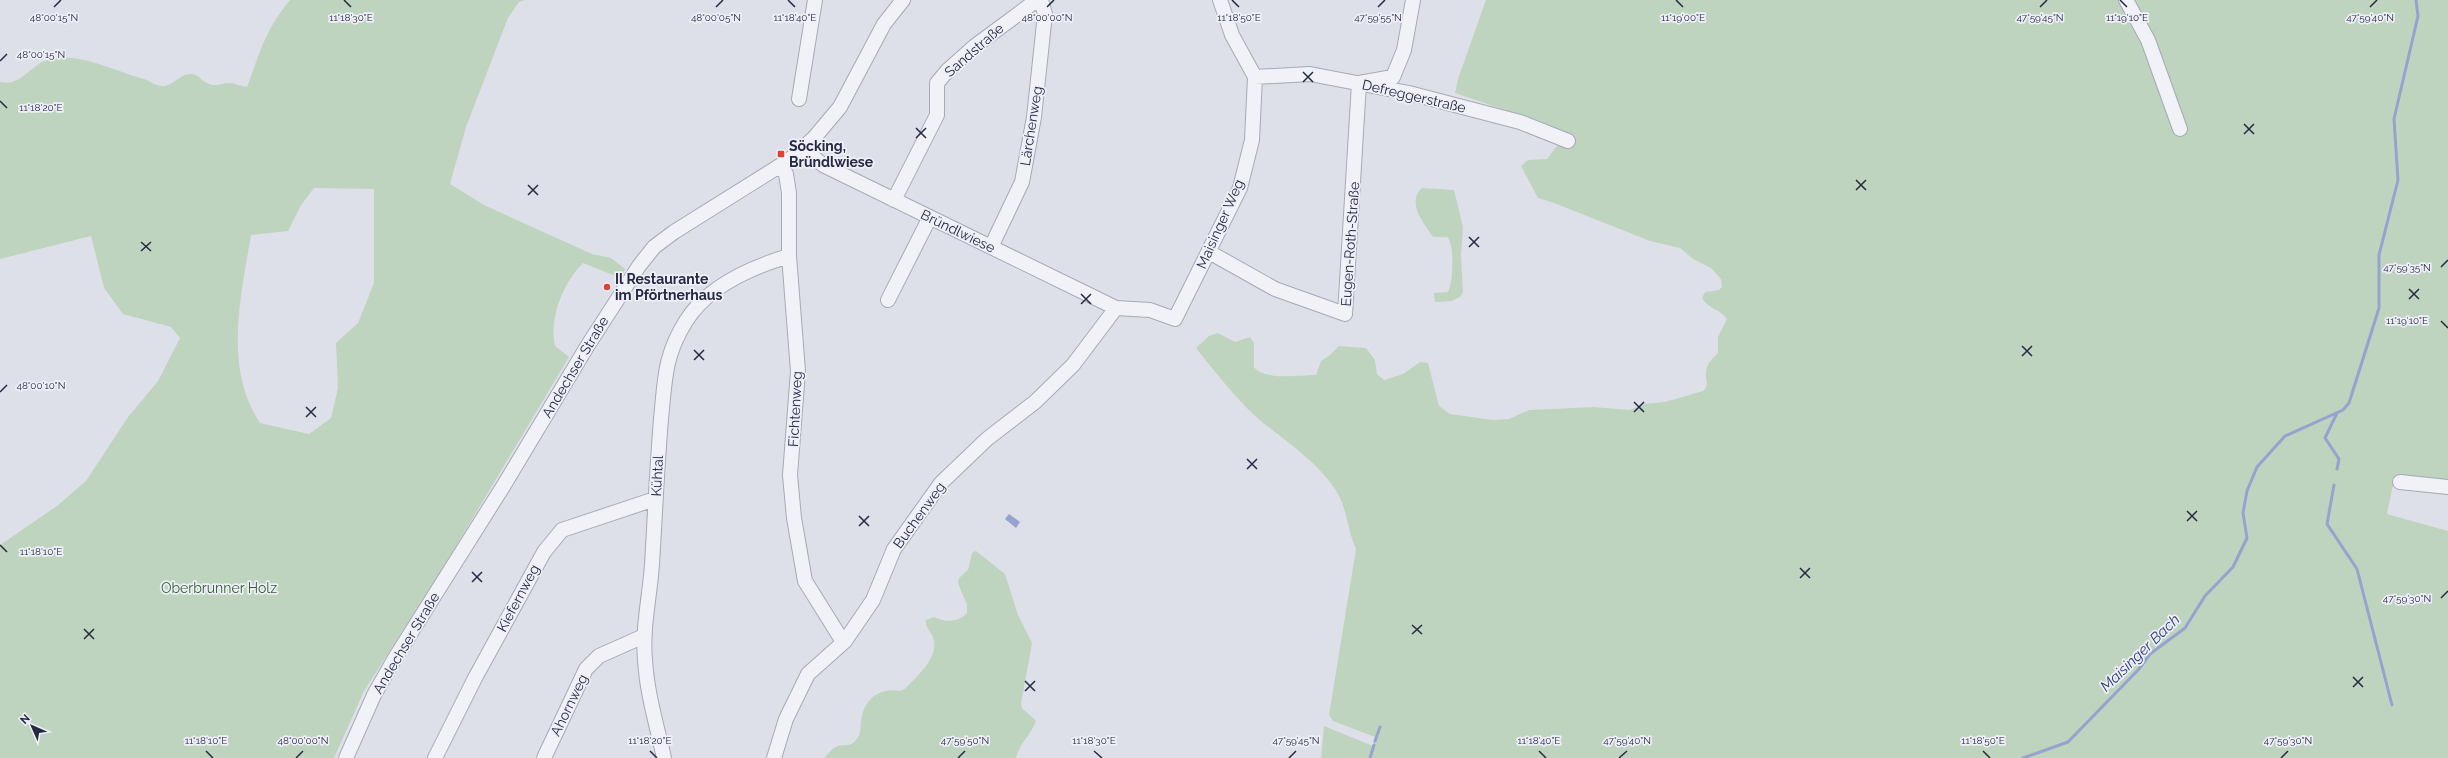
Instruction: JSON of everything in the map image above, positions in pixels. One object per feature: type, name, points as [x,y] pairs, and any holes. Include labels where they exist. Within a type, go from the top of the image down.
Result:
[{"type":"street","points":[[799,99],[815,0]]},
{"type":"street","name":"Andechser Straße","points":[[346,758],[374,695],[395,658],[504,485],[588,345],[639,266],[654,247],[674,232],[780,166],[803,148],[840,108],[880,29],[903,0]]},
{"type":"street","name":"Sandstraße","points":[[894,200],[937,114],[937,83],[948,70],[975,46],[1037,0]]},
{"type":"street","name":"Lärchenweg","points":[[991,247],[1022,182],[1034,117],[1044,22],[1044,6],[1040,0]]},
{"type":"street","points":[[1220,0],[1232,35],[1255,77]]},
{"type":"street","points":[[1360,83],[1393,77],[1404,50],[1413,0]]},
{"type":"street","points":[[2126,0],[2148,40],[2180,129]]},
{"type":"street","name":"Defreggerstraße","points":[[1255,77],[1310,74],[1409,93],[1520,122],[1568,141]]},
{"type":"street","name":"Maisinger Weg","points":[[1116,308],[1150,310],[1175,319],[1240,188],[1252,140],[1255,77]]},
{"type":"street","name":"Eugen-Roth-Straße","points":[[1208,252],[1275,289],[1345,314],[1360,83]]},
{"type":"street","name":"Bründlwiese","points":[[803,148],[823,165],[1116,308]]},
{"type":"street","name":"Fichtenweg","points":[[780,166],[786,174],[789,193],[789,256],[798,371],[790,475],[794,518],[805,581],[840,637],[845,641]]},
{"type":"street","points":[[888,300],[930,217]]},
{"type":"street","name":"Kühtal","points":[[664,758],[647,683],[644,636],[652,566],[664,373],[669,355],[686,320],[700,304],[723,285],[770,262],[789,256]]},
{"type":"street","name":"Buchenweg","points":[[774,758],[786,718],[808,674],[845,641],[873,600],[894,549],[940,483],[987,439],[1035,402],[1073,365],[1116,308]]},
{"type":"street","points":[[2400,482],[2448,487]]},
{"type":"street","name":"Kiefernweg","points":[[435,758],[475,678],[544,552],[555,536],[562,530],[655,499]]},
{"type":"street","name":"Ahornweg","points":[[544,758],[586,669],[603,654],[644,636]]},
{"type":"green space","name":"Oberbrunner Holz","points":[[290,0],[525,0],[519,2],[508,18],[466,127],[450,184],[484,205],[592,254],[611,258],[625,269],[623,275],[618,277],[583,263],[569,280],[559,302],[556,313],[554,335],[555,346],[569,357],[443,568],[364,691],[334,758],[0,758],[0,545],[57,506],[86,481],[128,417],[158,381],[180,338],[171,327],[123,314],[104,288],[91,236],[0,259],[0,82],[8,83],[16,81],[33,68],[47,60],[66,57],[100,64],[161,86],[169,85],[183,76],[194,74],[206,83],[212,85],[231,83],[247,87],[264,42],[281,11]],"holes":[[[314,188],[374,189],[374,283],[358,323],[336,343],[338,388],[331,418],[309,434],[260,423],[249,401],[242,379],[238,355],[240,307],[251,235],[288,231],[301,205]]]},
{"type":"green space","points":[[1486,0],[2448,0],[2448,482],[2394,480],[2387,514],[2448,531],[2448,758],[1321,758],[1324,726],[1373,746],[1375,737],[1333,721],[1329,715],[1356,549],[1345,512],[1335,489],[1327,478],[1309,459],[1256,417],[1232,392],[1196,348],[1209,336],[1218,333],[1235,342],[1250,337],[1254,343],[1254,367],[1259,371],[1274,376],[1316,375],[1321,361],[1339,346],[1366,348],[1375,360],[1377,374],[1384,380],[1403,374],[1420,362],[1428,363],[1439,406],[1450,414],[1493,420],[1509,419],[1529,410],[1594,407],[1630,410],[1644,404],[1665,402],[1703,391],[1707,385],[1707,366],[1718,353],[1718,337],[1727,319],[1721,313],[1707,305],[1702,298],[1705,292],[1719,290],[1722,287],[1721,279],[1711,268],[1693,259],[1680,248],[1650,241],[1538,198],[1521,166],[1528,160],[1547,159],[1560,142],[1528,118],[1455,93],[1458,79]]},
{"type":"green space","points":[[1422,188],[1454,190],[1463,227],[1461,255],[1463,292],[1460,297],[1452,301],[1435,302],[1434,293],[1448,292],[1450,288],[1452,255],[1450,241],[1447,237],[1433,237],[1418,213],[1416,200]]},
{"type":"green space","points":[[976,551],[1005,574],[1018,615],[1032,643],[1021,704],[1022,708],[1036,721],[1020,748],[1016,758],[824,758],[836,747],[851,744],[857,738],[860,732],[864,709],[871,699],[881,692],[894,690],[901,691],[906,688],[927,665],[933,652],[934,644],[933,637],[926,625],[926,620],[934,617],[951,621],[959,619],[967,613],[967,605],[958,583],[959,578],[968,570],[972,553]]},
{"type":"water","points":[[1009,514],[1020,522],[1016,528],[1005,519]]},
{"type":"waterway","name":"Maisinger Bach","points":[[2023,758],[2068,742],[2139,669],[2150,654],[2185,628],[2205,596],[2233,567],[2247,538],[2243,513],[2247,491],[2257,467],[2285,436],[2343,410],[2349,403],[2379,308],[2379,255],[2398,180],[2394,119],[2418,16],[2416,0]]},
{"type":"waterway","points":[[2337,413],[2325,438],[2339,459],[2337,469]]},
{"type":"waterway","points":[[2334,485],[2327,524],[2357,569],[2392,705]]},
{"type":"waterway","points":[[1375,741],[1380,727]]},
{"type":"waterway","points":[[1370,758],[1374,745]]},
{"type":"place","name":"Söcking, Bründlwiese","points":[[781,154]]},
{"type":"place","name":"Il Restaurante im Pförtnerhaus","points":[[607,287]]}]
